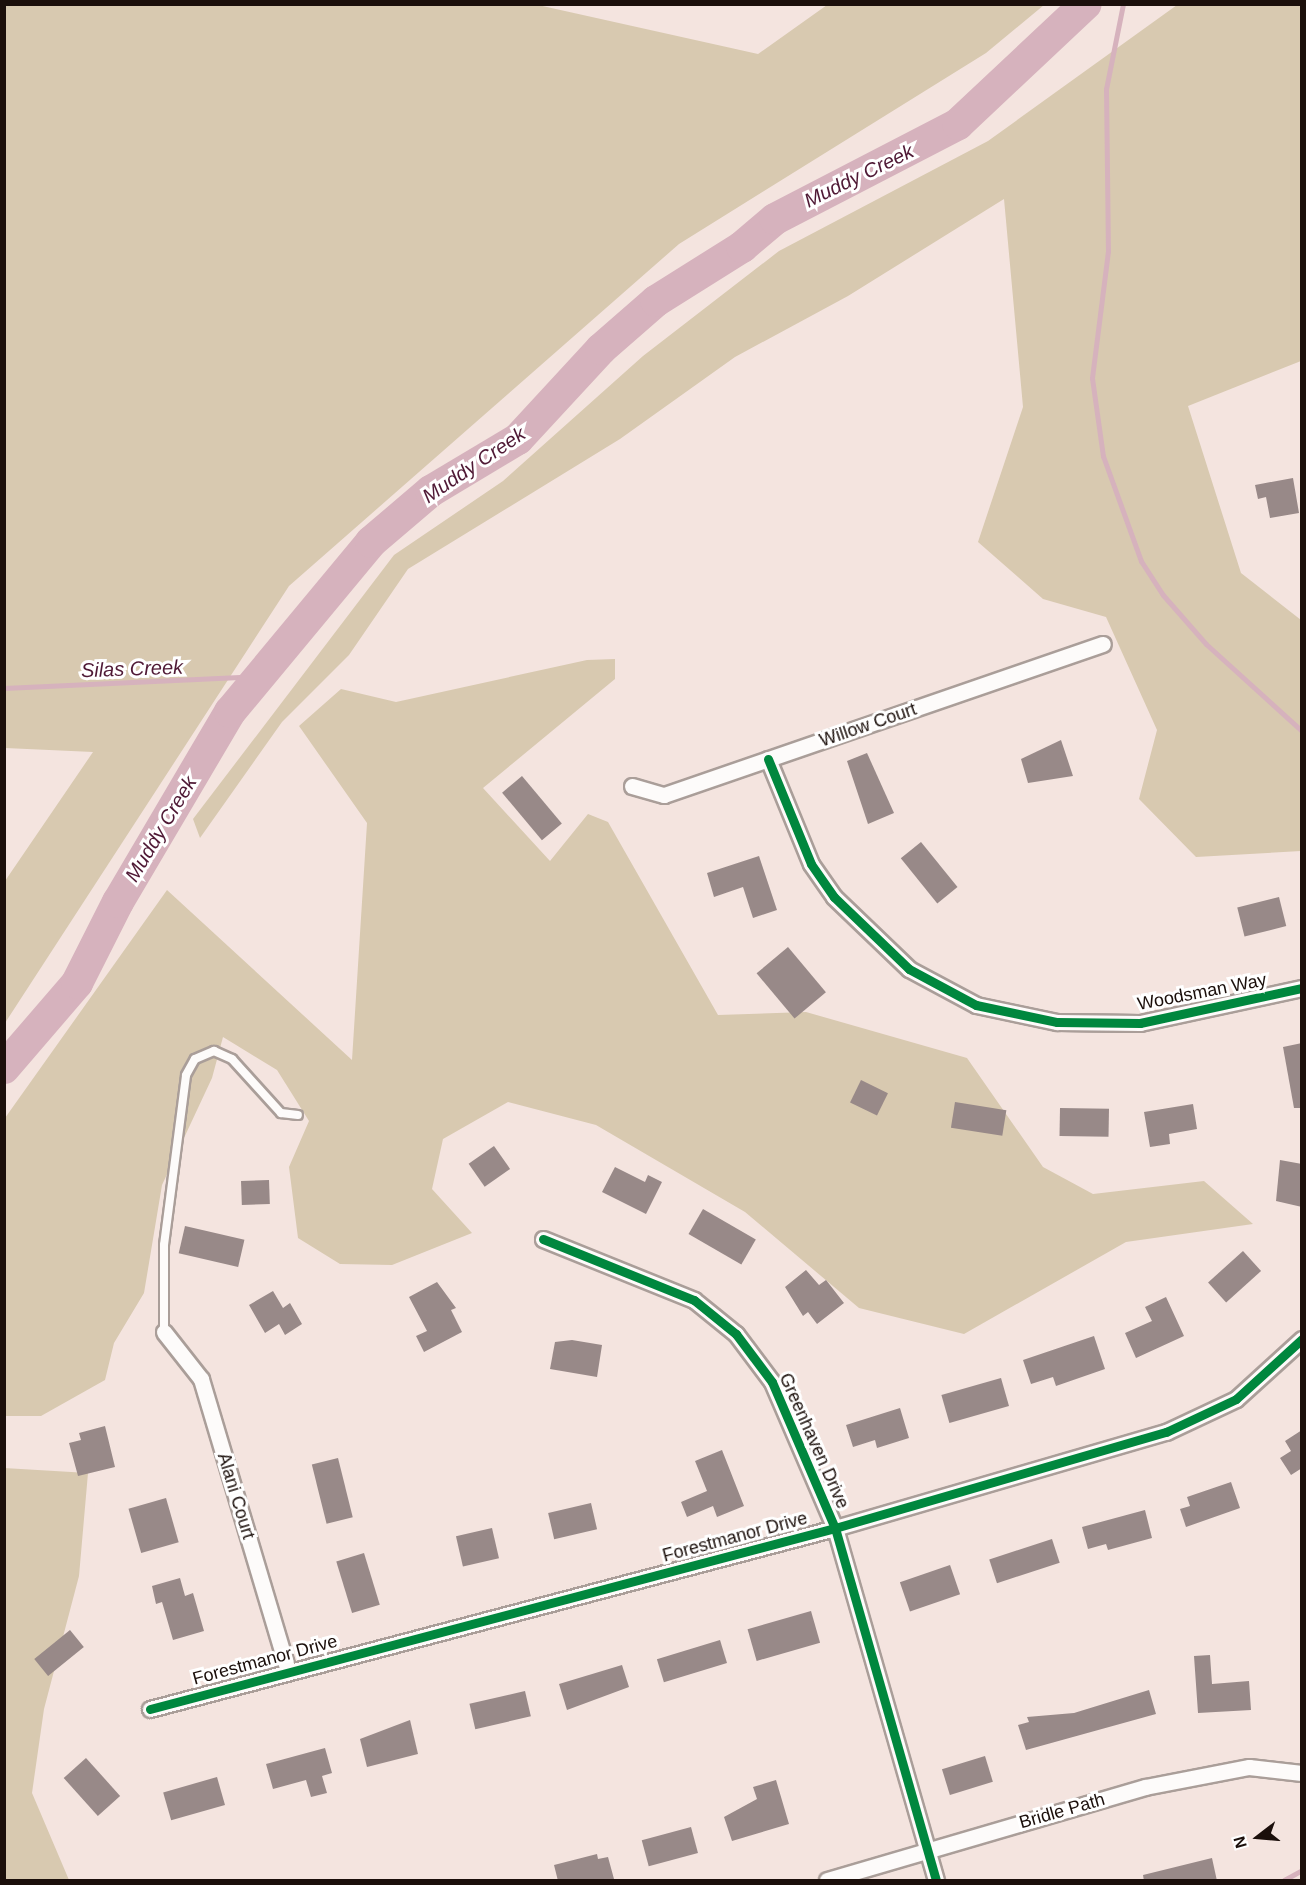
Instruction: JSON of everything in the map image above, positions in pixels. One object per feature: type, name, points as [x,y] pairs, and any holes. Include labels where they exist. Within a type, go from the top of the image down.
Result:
[{"type":"street","name":"Willow Court","points":[[632,786],[664,795],[1103,644]]},
{"type":"street","name":"Woodsman Way","points":[[768,759],[811,864],[834,897],[909,969],[976,1005],[1057,1022],[1140,1023],[1302,988]]},
{"type":"street","name":"Greenhaven Drive","points":[[543,1239],[694,1300],[736,1334],[772,1382],[835,1528],[936,1881]]},
{"type":"street","name":"Alani Court","points":[[164,1332],[201,1379],[288,1670]]},
{"type":"street","name":"Forestmanor Drive","points":[[150,1709],[288,1670],[835,1528],[1166,1432],[1236,1399],[1302,1339]]},
{"type":"street","name":"Bridle Path","points":[[826,1881],[927,1849],[1145,1787],[1249,1767],[1302,1773]]},
{"type":"lane","points":[[164,1332],[164,1245],[186,1075],[195,1059],[214,1052],[232,1059],[280,1113],[298,1115]]},
{"type":"shaded area","points":[[5,4],[538,5],[758,54],[827,5],[1044,5],[986,53],[679,244],[289,586],[5,1023],[5,881],[93,752],[5,748]]},
{"type":"shaded area","points":[[1177,5],[1301,5],[1301,361],[1188,406],[1241,573],[1301,620],[1301,851],[1196,857],[1139,799],[1157,730],[1106,617],[1043,599],[978,542],[1023,407],[1004,199],[848,296],[735,357],[620,439],[408,569],[349,655],[282,722],[200,838],[193,819],[394,555],[503,481],[643,356],[779,251],[988,141]]},
{"type":"shaded area","points":[[615,659],[615,679],[483,788],[550,861],[588,814],[608,822],[718,1015],[806,1012],[967,1058],[1043,1167],[1093,1194],[1204,1181],[1253,1224],[1126,1242],[964,1334],[859,1308],[745,1212],[596,1125],[508,1102],[443,1139],[432,1189],[472,1233],[392,1265],[340,1264],[298,1238],[289,1167],[309,1121],[277,1070],[223,1037],[212,1078],[162,1185],[144,1293],[114,1343],[105,1380],[41,1416],[5,1416],[5,1118],[167,890],[352,1060],[367,823],[299,726],[341,689],[396,702],[587,660]]},
{"type":"shaded area","points":[[4,1468],[88,1473],[79,1576],[44,1709],[32,1793],[69,1880],[5,1880]]},
{"type":"building","points":[[1293,478],[1299,513],[1270,518],[1266,497],[1258,499],[1255,485]]},
{"type":"building","points":[[1061,740],[1073,776],[1028,783],[1021,759]]},
{"type":"building","points":[[867,753],[894,813],[868,824],[847,761]]},
{"type":"building","points":[[522,776],[562,823],[542,840],[502,793]]},
{"type":"building","points":[[921,842],[958,887],[937,903],[901,858]]},
{"type":"building","points":[[759,856],[777,910],[753,918],[743,887],[714,897],[707,873]]},
{"type":"building","points":[[1279,897],[1286,926],[1245,937],[1237,907]]},
{"type":"building","points":[[788,947],[826,992],[795,1019],[757,973]]},
{"type":"building","points":[[1302,1043],[1302,1108],[1294,1108],[1283,1047]]},
{"type":"building","points":[[861,1080],[888,1093],[877,1116],[850,1102]]},
{"type":"building","points":[[955,1102],[1006,1110],[1002,1136],[951,1128]]},
{"type":"building","points":[[1193,1104],[1197,1129],[1169,1134],[1170,1144],[1150,1147],[1144,1112]]},
{"type":"building","points":[[1060,1108],[1109,1109],[1109,1137],[1060,1136]]},
{"type":"building","points":[[494,1146],[510,1169],[485,1187],[469,1164]]},
{"type":"building","points":[[1280,1160],[1302,1164],[1302,1207],[1276,1201]]},
{"type":"building","points":[[615,1167],[645,1182],[648,1175],[662,1182],[646,1214],[602,1192]]},
{"type":"building","points":[[269,1180],[270,1204],[242,1205],[241,1181]]},
{"type":"building","points":[[703,1209],[756,1240],[741,1265],[688,1234]]},
{"type":"building","points":[[185,1226],[244,1240],[238,1267],[179,1253]]},
{"type":"building","points":[[1243,1251],[1261,1271],[1226,1303],[1208,1282]]},
{"type":"building","points":[[806,1270],[819,1285],[826,1280],[844,1303],[817,1324],[808,1312],[803,1316],[785,1287]]},
{"type":"building","points":[[437,1282],[456,1308],[451,1310],[462,1332],[424,1352],[416,1336],[427,1331],[409,1297]]},
{"type":"building","points":[[273,1291],[283,1308],[290,1303],[302,1324],[285,1335],[279,1324],[265,1333],[249,1305]]},
{"type":"building","points":[[1166,1297],[1184,1336],[1136,1358],[1125,1333],[1152,1321],[1145,1307]]},
{"type":"building","points":[[1094,1336],[1105,1369],[1056,1386],[1053,1377],[1031,1384],[1023,1360]]},
{"type":"building","points":[[572,1340],[602,1345],[597,1377],[550,1369],[555,1342]]},
{"type":"building","points":[[1001,1378],[1009,1406],[949,1423],[941,1395]]},
{"type":"building","points":[[900,1408],[909,1438],[877,1448],[875,1440],[853,1447],[846,1425]]},
{"type":"building","points":[[105,1426],[115,1467],[78,1476],[69,1443],[81,1440],[79,1433]]},
{"type":"building","points":[[1302,1430],[1302,1468],[1291,1475],[1280,1458],[1291,1451],[1285,1441]]},
{"type":"building","points":[[722,1450],[744,1506],[717,1517],[713,1506],[687,1517],[681,1502],[707,1491],[695,1461]]},
{"type":"building","points":[[338,1458],[353,1517],[327,1524],[312,1465]]},
{"type":"building","points":[[1231,1482],[1240,1508],[1186,1527],[1180,1509],[1190,1506],[1187,1497]]},
{"type":"building","points":[[166,1498],[179,1542],[141,1553],[129,1509]]},
{"type":"building","points":[[591,1503],[597,1529],[554,1539],[548,1513]]},
{"type":"building","points":[[1145,1510],[1152,1538],[1108,1550],[1106,1544],[1088,1549],[1082,1527]]},
{"type":"building","points":[[492,1528],[499,1558],[463,1567],[456,1536]]},
{"type":"building","points":[[1052,1539],[1060,1563],[997,1583],[989,1559]]},
{"type":"building","points":[[364,1553],[380,1605],[352,1613],[336,1561]]},
{"type":"building","points":[[950,1565],[960,1594],[910,1612],[900,1582]]},
{"type":"building","points":[[180,1578],[185,1596],[193,1593],[204,1631],[173,1640],[162,1602],[156,1604],[152,1586]]},
{"type":"building","points":[[811,1611],[820,1643],[757,1661],[748,1629]]},
{"type":"building","points":[[70,1630],[84,1647],[48,1676],[34,1659]]},
{"type":"building","points":[[720,1640],[727,1663],[664,1682],[657,1659]]},
{"type":"building","points":[[1210,1655],[1212,1684],[1249,1681],[1251,1710],[1198,1713],[1194,1656]]},
{"type":"building","points":[[622,1665],[629,1687],[567,1710],[559,1684]]},
{"type":"building","points":[[1149,1690],[1156,1714],[1026,1750],[1018,1725],[1029,1722],[1027,1717],[1074,1713]]},
{"type":"building","points":[[525,1691],[531,1716],[475,1729],[469,1704]]},
{"type":"building","points":[[410,1720],[418,1754],[367,1767],[360,1739]]},
{"type":"building","points":[[325,1748],[332,1773],[322,1776],[327,1793],[311,1797],[306,1780],[273,1789],[266,1764]]},
{"type":"building","points":[[985,1756],[993,1782],[950,1795],[942,1769]]},
{"type":"building","points":[[86,1758],[120,1796],[98,1816],[64,1778]]},
{"type":"building","points":[[217,1777],[225,1805],[171,1820],[163,1792]]},
{"type":"building","points":[[776,1780],[789,1824],[732,1841],[724,1817],[757,1799],[753,1787]]},
{"type":"building","points":[[691,1827],[698,1853],[649,1866],[642,1840]]},
{"type":"building","points":[[597,1854],[598,1859],[608,1857],[614,1879],[558,1881],[554,1865]]},
{"type":"building","points":[[1212,1858],[1217,1881],[1144,1881],[1143,1875]]},
{"type":"waterway","name":"Muddy Creek","points":[[4,1068],[77,983],[118,902],[230,712],[371,542],[431,491],[518,439],[601,349],[656,301],[742,247],[775,219],[958,124],[1086,4]]},
{"type":"waterway","points":[[1123,4],[1106,89],[1108,251],[1092,378],[1103,456],[1141,561],[1163,595],[1206,644],[1302,731]]},
{"type":"waterway","name":"Silas Creek","points":[[4,688],[259,676]]},
{"type":"waterway","points":[[1284,1880],[1302,1870]]},
{"type":"cycle path","points":[[768,759],[811,864],[834,897],[909,969],[976,1005],[1057,1022],[1140,1023],[1302,988]]},
{"type":"cycle path","points":[[543,1239],[694,1300],[736,1334],[772,1382],[835,1528],[936,1880]]},
{"type":"cycle path","points":[[150,1709],[835,1528],[1166,1432],[1236,1399],[1302,1339]]}]
